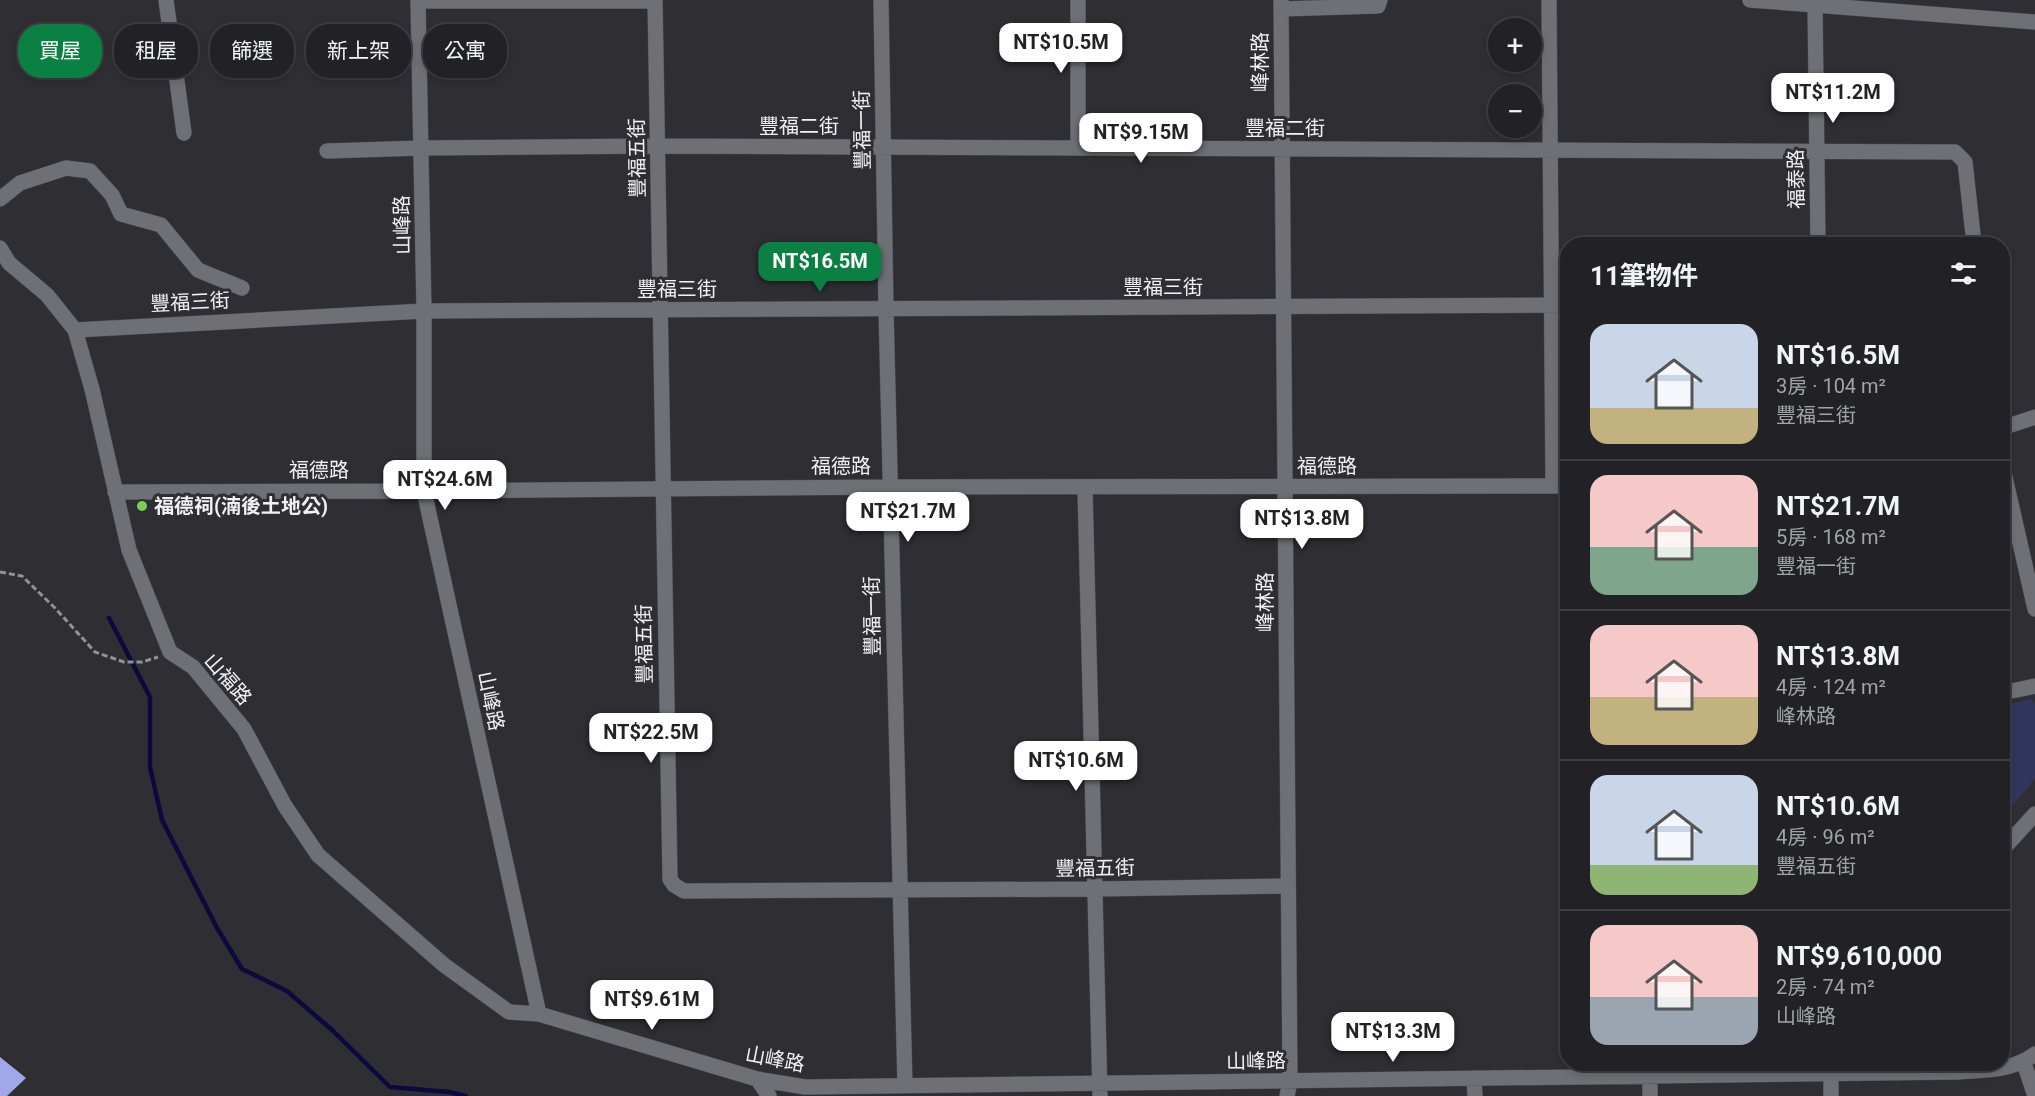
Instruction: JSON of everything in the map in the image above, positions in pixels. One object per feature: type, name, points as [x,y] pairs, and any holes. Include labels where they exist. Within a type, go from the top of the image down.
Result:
[{"type":"street","points":[[166,0],[184,133]]},
{"type":"street","points":[[418,0],[655,1]]},
{"type":"street","name":"山峰路","points":[[418,0],[424,311],[424,491],[538,1014],[757,1079],[804,1087],[905,1086],[927,1091],[1288,1089],[1474,1078],[1650,1076],[1763,1071]]},
{"type":"street","name":"豐福一街","points":[[881,0],[885,309],[905,1086]]},
{"type":"street","points":[[1078,0],[1078,147]]},
{"type":"street","points":[[1281,4],[1378,6],[1380,0]]},
{"type":"street","points":[[1549,0],[1551,305],[1560,486]]},
{"type":"street","points":[[1750,0],[2035,22]]},
{"type":"street","name":"豐福五街","points":[[655,1],[670,879],[674,885],[684,891],[1288,886]]},
{"type":"street","name":"峰林路","points":[[1281,4],[1288,1089]]},
{"type":"street","name":"福泰路","points":[[1815,4],[1818,237]]},
{"type":"street","name":"豐福二街","points":[[327,151],[658,146],[1955,152],[1965,162],[1973,237]]},
{"type":"street","points":[[0,198],[21,183],[66,168],[90,171],[112,195],[121,214],[161,225],[198,270],[242,288]]},
{"type":"street","name":"山福路","points":[[0,248],[9,262],[47,295],[75,330],[92,389],[129,550],[170,652],[193,668],[244,729],[285,806],[318,855],[444,965],[509,1012],[538,1014]]},
{"type":"street","name":"豐福三街","points":[[75,330],[424,311],[1560,305]]},
{"type":"street","points":[[2010,425],[2035,417]]},
{"type":"street","name":"福德路","points":[[115,492],[1560,486]]},
{"type":"street","points":[[1085,488],[1100,1090]]},
{"type":"street","points":[[2010,499],[2035,609]]},
{"type":"street","points":[[2010,691],[2035,686]]},
{"type":"street","points":[[2010,841],[2035,814]]},
{"type":"street","points":[[2030,1058],[2035,1096]]},
{"type":"street","name":"山峰路","points":[[2010,1065],[2030,1058]]},
{"type":"street","points":[[1831,1071],[1831,1096]]},
{"type":"street","name":"山峰路","points":[[1925,1071],[1976,1071]]},
{"type":"street","points":[[1650,1076],[1650,1096]]},
{"type":"street","points":[[1474,1078],[1475,1096]]},
{"type":"street","points":[[757,1079],[769,1096]]},
{"type":"path","points":[[0,572],[21,576],[55,608],[95,652],[124,662],[142,662]]},
{"type":"shaded area","points":[[2030,699],[2034,702],[2035,779],[2010,809],[2010,704]]},
{"type":"building","points":[[0,1057],[26,1078],[7,1096],[0,1096]]},
{"type":"waterway","points":[[109,618],[150,697],[150,767],[162,820],[217,928],[242,969],[287,991],[332,1030],[390,1087],[449,1092],[466,1096]]},
{"type":"place","name":"福德祠(湳後土地公)","points":[[142,506]]}]
